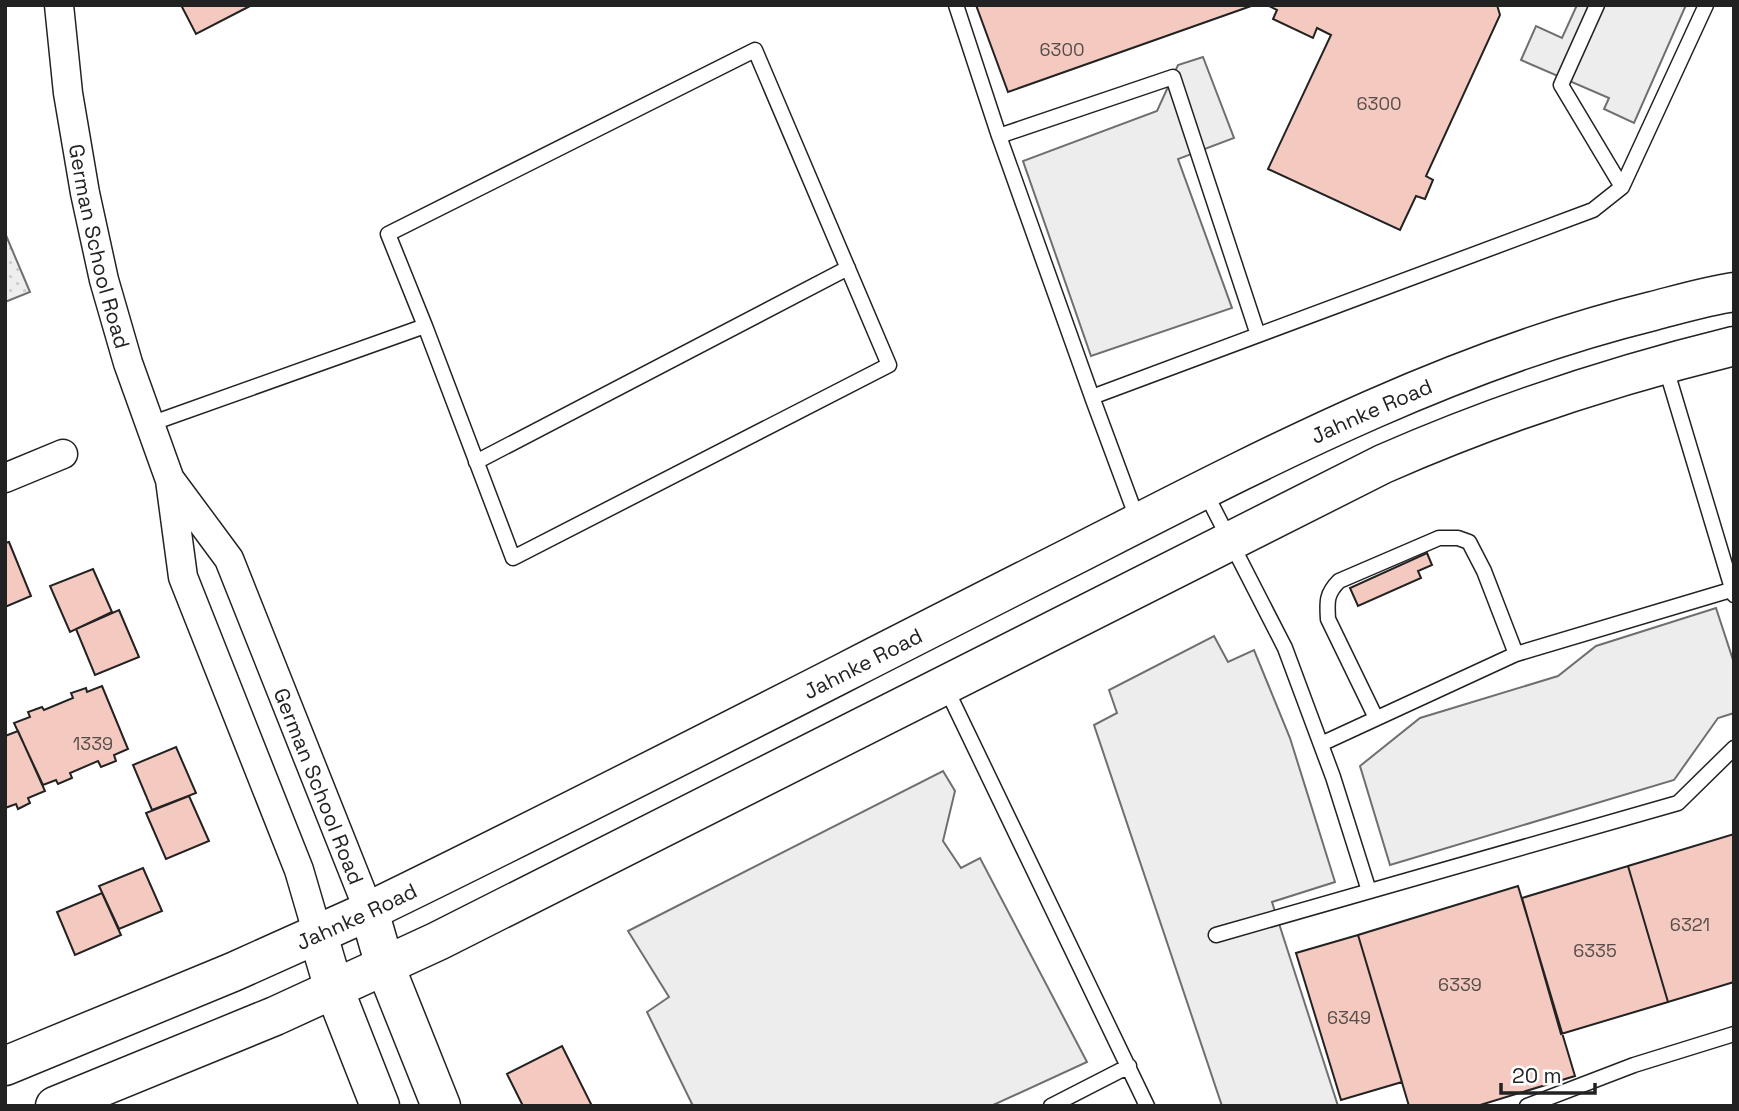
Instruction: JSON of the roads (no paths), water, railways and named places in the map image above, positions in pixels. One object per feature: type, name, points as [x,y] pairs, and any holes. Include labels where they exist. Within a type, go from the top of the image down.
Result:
[{"type":"main road","name":"Jahnke Road","points":[[5,1066],[318,935],[369,911],[1204,489],[1386,402],[1450,375],[1580,330],[1734,292]]},
{"type":"main road","points":[[55,1106],[385,966],[1326,491],[1433,442],[1535,402],[1734,346]]},
{"type":"main road","name":"German School Road","points":[[369,911],[385,966],[441,1106]]},
{"type":"main road","name":"German School Road","points":[[318,935],[334,989],[380,1106]]},
{"type":"street","name":"German School Road","points":[[59,5],[68,93],[85,193],[104,280],[128,363],[170,480],[183,577],[299,870],[318,935]]},
{"type":"street","points":[[5,478],[63,454]]},
{"type":"street","name":"German School Road","points":[[170,480],[229,559],[369,911]]},
{"type":"lane","points":[[956,5],[999,136],[1139,522]]},
{"type":"lane","points":[[1597,5],[1561,85],[1622,187]]},
{"type":"lane","points":[[1092,397],[1593,210],[1622,187],[1706,5]]},
{"type":"lane","points":[[755,50],[889,365],[513,558],[425,326],[388,234],[755,50]]},
{"type":"lane","points":[[999,136],[1172,76],[1258,335]]},
{"type":"lane","points":[[476,462],[848,268]]},
{"type":"lane","points":[[150,424],[425,326]]},
{"type":"lane","points":[[1321,744],[1516,654],[1733,591],[1664,364]]},
{"type":"lane","points":[[1204,489],[1285,648],[1321,744],[1369,891]]},
{"type":"lane","points":[[1377,718],[1328,619],[1330,590],[1339,581],[1439,538],[1458,538],[1469,542],[1484,571],[1516,654]]},
{"type":"lane","points":[[944,684],[1147,1106]]},
{"type":"lane","points":[[1216,935],[1678,803],[1734,748]]},
{"type":"lane","points":[[1527,1106],[1634,1065],[1734,1034]]},
{"type":"lane","points":[[1051,1106],[1129,1066]]}]
